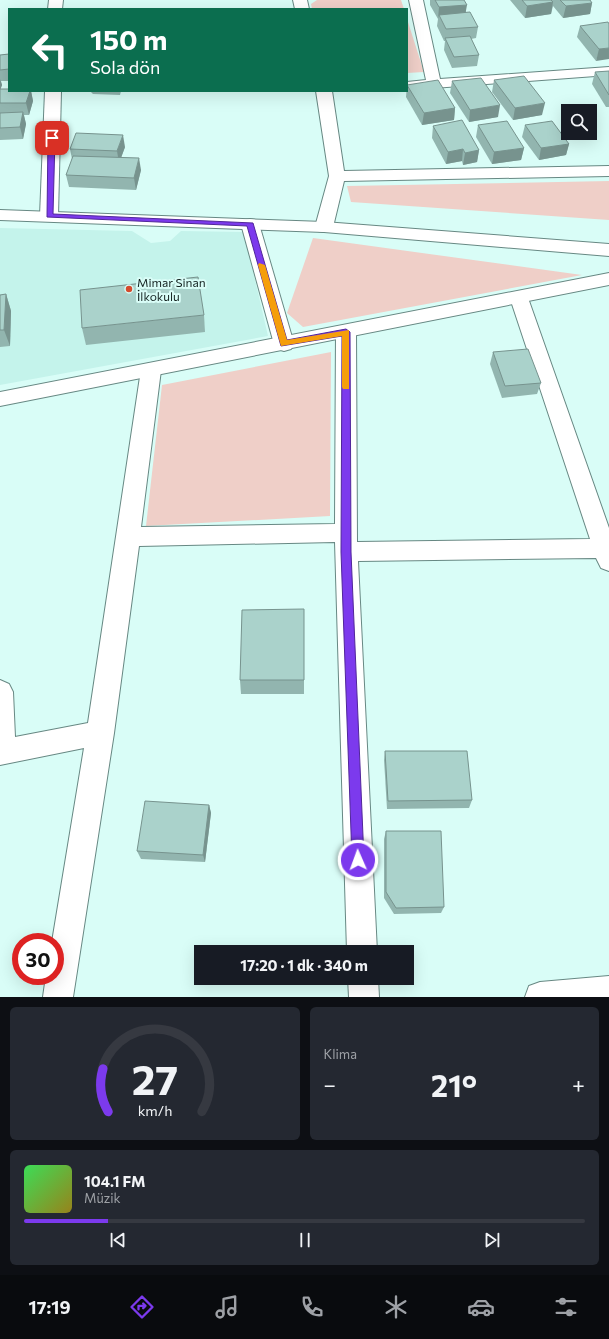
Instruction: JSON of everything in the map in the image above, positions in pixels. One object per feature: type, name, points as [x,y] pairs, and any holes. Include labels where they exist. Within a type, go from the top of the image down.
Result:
[{"type":"street","points":[[416,0],[434,85]]},
{"type":"street","points":[[408,86],[609,71]]},
{"type":"street","points":[[49,216],[53,92]]},
{"type":"street","points":[[324,92],[337,176],[324,227]]},
{"type":"street","points":[[337,176],[609,171]]},
{"type":"street","points":[[0,215],[324,227],[609,250]]},
{"type":"street","points":[[250,224],[284,344]]},
{"type":"street","points":[[0,399],[519,298],[609,278]]},
{"type":"street","points":[[130,537],[608,552],[519,298]]},
{"type":"street","points":[[346,332],[346,543],[362,945]]},
{"type":"street","points":[[58,997],[101,733],[130,537],[151,370]]},
{"type":"street","points":[[0,692],[1,752],[101,733]]},
{"type":"street","points":[[363,985],[364,997]]},
{"type":"street","points":[[540,997],[609,991]]},
{"type":"shaded area","points":[[317,0],[401,0],[404,8],[312,8],[311,4]]},
{"type":"shaded area","points":[[408,22],[424,72],[408,73]]},
{"type":"shaded area","points":[[609,181],[609,220],[351,202],[347,186]]},
{"type":"shaded area","name":"Mimar Sinan İlkokulu","points":[[0,228],[132,231],[151,243],[170,241],[181,231],[244,232],[268,336],[0,385]]},
{"type":"shaded area","points":[[313,238],[582,275],[303,327],[287,313]]},
{"type":"shaded area","points":[[331,352],[330,516],[146,526],[162,385]]},
{"type":"building","points":[[435,0],[464,0],[467,5],[439,7]]},
{"type":"building","points":[[522,0],[551,0],[553,2],[527,6]]},
{"type":"building","points":[[560,0],[590,0],[592,3],[566,6]]},
{"type":"building","points":[[470,12],[478,27],[446,29],[439,15]]},
{"type":"building","points":[[608,22],[609,48],[599,49],[580,26]]},
{"type":"building","points":[[470,36],[479,55],[454,57],[445,38]]},
{"type":"building","points":[[8,54],[8,69],[0,70],[0,55]]},
{"type":"building","points":[[609,71],[609,95],[595,72]]},
{"type":"building","points":[[524,76],[545,103],[515,108],[494,80]]},
{"type":"building","points":[[481,78],[500,105],[470,110],[452,81]]},
{"type":"building","points":[[438,80],[455,108],[424,113],[408,85]]},
{"type":"building","points":[[0,89],[8,89],[8,92],[30,92],[26,103],[0,103]]},
{"type":"building","points":[[23,112],[20,127],[0,128],[0,113]]},
{"type":"building","points":[[462,120],[479,150],[465,153],[463,149],[448,152],[433,126]]},
{"type":"building","points":[[507,121],[524,148],[494,152],[478,125]]},
{"type":"building","points":[[552,121],[561,133],[561,140],[566,140],[569,144],[541,148],[525,125]]},
{"type":"building","points":[[76,133],[123,135],[117,151],[70,149]]},
{"type":"building","points":[[73,156],[139,158],[134,178],[66,175]]},
{"type":"building","points":[[198,277],[204,315],[82,328],[80,290]]},
{"type":"building","points":[[6,294],[4,330],[0,330],[0,295]]},
{"type":"building","points":[[528,349],[541,383],[505,386],[493,352]]},
{"type":"building","points":[[304,609],[304,680],[240,680],[242,610]]},
{"type":"building","points":[[385,751],[467,751],[472,800],[388,801]]},
{"type":"building","points":[[145,801],[209,805],[203,855],[137,851]]},
{"type":"building","points":[[386,831],[441,831],[444,907],[396,908],[386,892]]},
{"type":"slow traffic","points":[[262,265],[284,344],[346,332],[346,387]]},
{"type":"place","name":"Mimar Sinan İlkokulu","points":[[129,289]]},
{"type":"route","points":[[52,138],[49,216],[250,224],[284,344],[346,332],[346,552],[358,860]]}]
